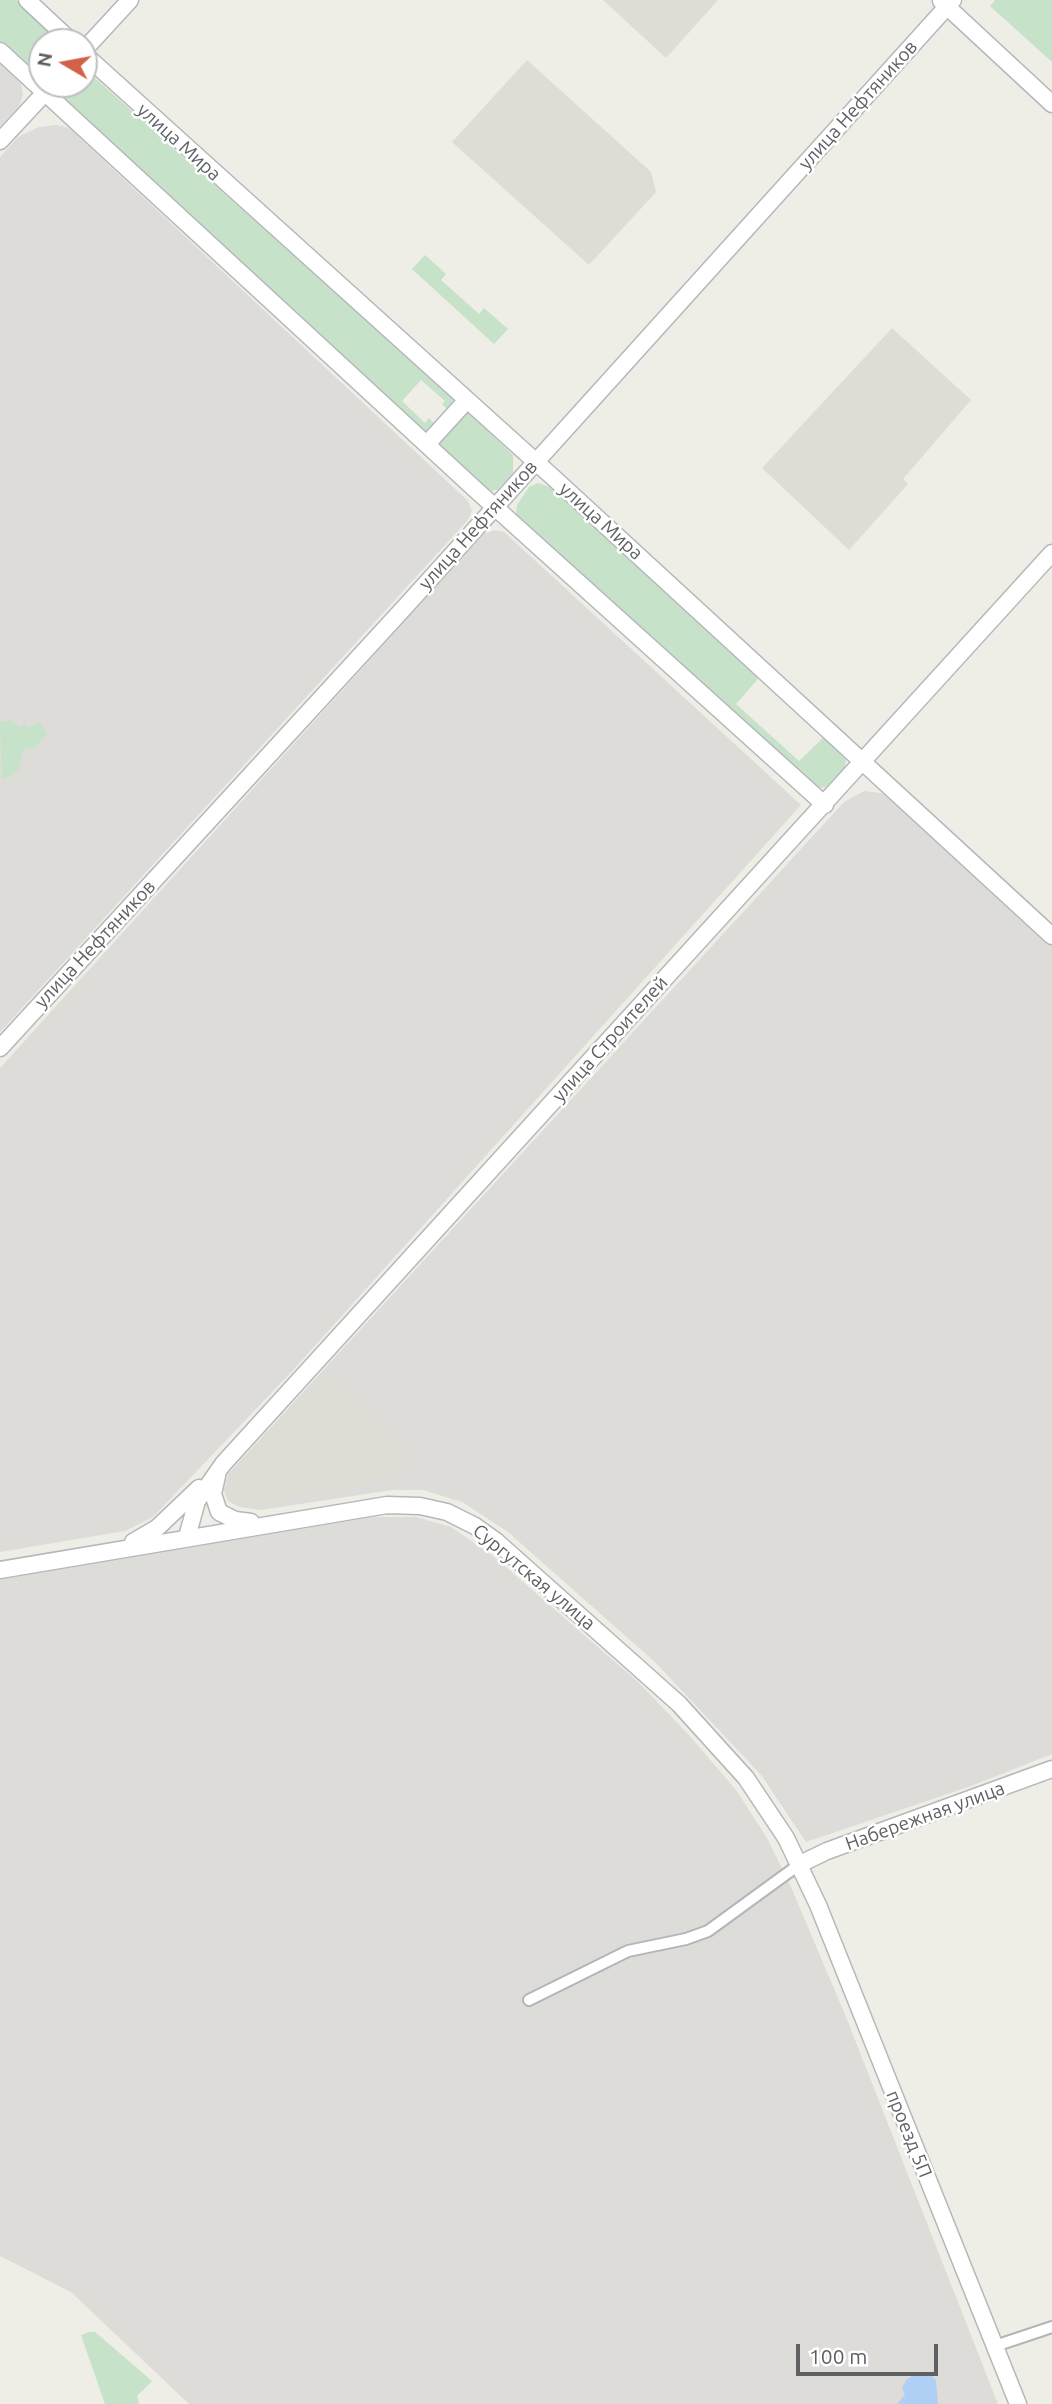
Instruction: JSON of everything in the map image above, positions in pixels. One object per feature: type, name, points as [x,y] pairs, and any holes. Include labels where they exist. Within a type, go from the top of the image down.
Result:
[{"type":"main road","points":[[27,0],[57,28]]},
{"type":"main road","points":[[98,36],[130,0]]},
{"type":"main road","points":[[947,2],[1052,104]]},
{"type":"main road","name":"улица Нефтяников","points":[[0,1048],[495,507],[947,2]]},
{"type":"main road","points":[[0,51],[28,73]]},
{"type":"main road","name":"улица Мира","points":[[98,65],[864,761],[1052,936]]},
{"type":"main road","points":[[0,141],[40,98]]},
{"type":"main road","points":[[58,98],[495,507],[825,805]]},
{"type":"main road","points":[[427,444],[467,400]]},
{"type":"main road","name":"улица Строителей","points":[[187,1537],[197,1501],[223,1464],[1052,553]]},
{"type":"main road","points":[[223,1464],[213,1494],[219,1512],[235,1520],[264,1524]]},
{"type":"main road","points":[[119,1549],[157,1528],[223,1464]]},
{"type":"main road","name":"Сургутская улица","points":[[0,1570],[264,1524],[403,1504],[447,1512],[475,1526],[621,1651],[703,1728],[761,1798],[800,1864]]},
{"type":"main road","name":"Набережная улица","points":[[800,1864],[827,1851],[1052,1769]]},
{"type":"main road","name":"проезд 5П","points":[[800,1864],[1018,2404]]},
{"type":"street","points":[[529,2000],[607,1959],[708,1931],[800,1864]]},
{"type":"street","points":[[995,2346],[1052,2327]]},
{"type":"shaded area","points":[[603,0],[718,0],[666,58]]},
{"type":"shaded area","points":[[527,60],[651,172],[656,192],[589,265],[452,142]]},
{"type":"shaded area","points":[[0,64],[21,84],[23,95],[19,106],[0,126]]},
{"type":"shaded area","points":[[57,125],[69,128],[468,501],[472,511],[467,521],[0,1032],[0,157],[18,137],[39,127]]},
{"type":"shaded area","points":[[892,328],[971,400],[903,479],[908,484],[849,550],[762,468]]},
{"type":"shaded area","points":[[494,530],[504,532],[801,805],[294,1369],[153,1517],[125,1531],[0,1552],[0,1068],[484,534]]},
{"type":"shaded area","points":[[864,791],[888,794],[1052,945],[1052,1754],[971,1786],[806,1842],[762,1776],[655,1662],[508,1532],[462,1502],[423,1490],[392,1490],[261,1510],[240,1507],[228,1501],[224,1490],[228,1474],[844,802]]},
{"type":"shaded area","points":[[335,1374],[361,1397],[372,1417],[396,1439],[405,1457],[396,1475],[347,1491],[240,1507],[228,1501],[224,1490],[230,1477],[280,1421]]},
{"type":"shaded area","points":[[373,1517],[416,1517],[451,1527],[492,1555],[638,1682],[689,1735],[736,1790],[767,1838],[791,1887],[846,2017],[998,2404],[189,2404],[71,2292],[0,2256],[0,1578]]},
{"type":"green space","points":[[0,0],[16,0],[47,28],[28,28],[28,69],[0,43]]},
{"type":"green space","points":[[995,0],[1052,0],[1052,62],[990,6]]},
{"type":"green space","points":[[98,81],[455,402],[447,409],[442,404],[445,401],[421,380],[402,401],[425,423],[429,418],[436,425],[426,435],[63,100],[98,98]]},
{"type":"green space","points":[[425,255],[446,274],[441,280],[479,314],[484,308],[508,329],[494,344],[412,269]]},
{"type":"green space","points":[[467,411],[513,455],[513,473],[497,490],[485,491],[436,446]]},
{"type":"green space","points":[[538,483],[555,489],[757,674],[757,680],[736,704],[799,761],[824,737],[843,752],[845,767],[826,787],[818,788],[808,782],[520,522],[516,514],[517,505],[529,487]]},
{"type":"green space","points":[[11,720],[20,727],[25,724],[28,728],[40,722],[47,734],[34,749],[23,750],[19,770],[2,779],[0,722]]},
{"type":"green space","points":[[95,2332],[152,2381],[137,2396],[139,2404],[105,2404],[81,2335]]},
{"type":"water","points":[[930,2373],[936,2381],[938,2404],[897,2404],[905,2395],[902,2388],[906,2380],[912,2376]]}]
